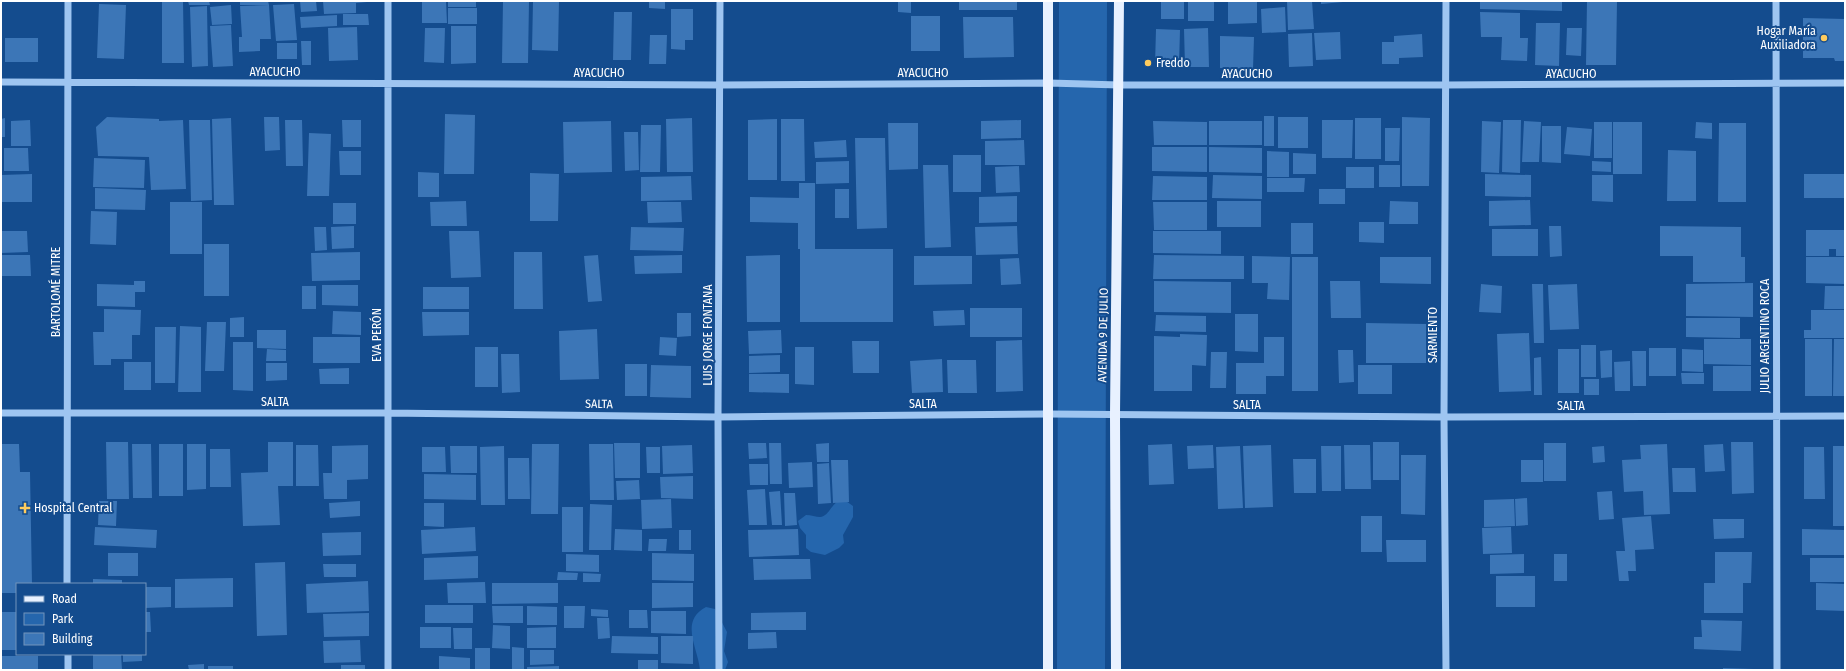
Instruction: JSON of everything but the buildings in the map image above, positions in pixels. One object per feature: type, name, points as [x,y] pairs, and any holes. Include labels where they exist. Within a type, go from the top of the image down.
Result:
[{"type":"main road","points":[[1048,1],[1048,670]]},
{"type":"main road","name":"AVENIDA 9 DE JULIO","points":[[1116,670],[1119,1]]},
{"type":"street","name":"BARTOLOMÉ MITRE","points":[[67,583],[66,413],[68,1]]},
{"type":"street","name":"EVA PERÓN","points":[[388,1],[388,670]]},
{"type":"street","name":"LUIS JORGE FONTANA","points":[[719,670],[718,416],[721,85],[720,1]]},
{"type":"street","name":"SARMIENTO","points":[[1446,1],[1444,417],[1446,670]]},
{"type":"street","name":"JULIO ARGENTINO ROCA","points":[[1776,1],[1777,670]]},
{"type":"street","name":"AYACUCHO","points":[[1,82],[721,85],[1049,83],[1119,85],[1845,83]]},
{"type":"street","name":"SALTA","points":[[1,413],[387,413],[718,416],[1048,414],[1444,417],[1845,416]]},
{"type":"street","points":[[68,655],[68,670]]},
{"type":"green space","points":[[1059,1],[1107,1],[1105,670],[1057,670]]},
{"type":"green space","points":[[843,499],[853,506],[853,517],[843,535],[844,543],[839,548],[825,555],[811,552],[806,548],[806,535],[800,528],[798,521],[806,515],[818,517],[823,516],[836,503]]},
{"type":"green space","points":[[706,607],[715,609],[727,632],[724,651],[728,662],[725,670],[700,670],[692,636],[692,627],[693,620],[698,613]]},
{"type":"place","name":"Hogar María Auxiliadora","points":[[1824,38]]},
{"type":"place","name":"Freddo","points":[[1148,63]]},
{"type":"place","name":"Hospital Central","points":[[25,508]]}]
